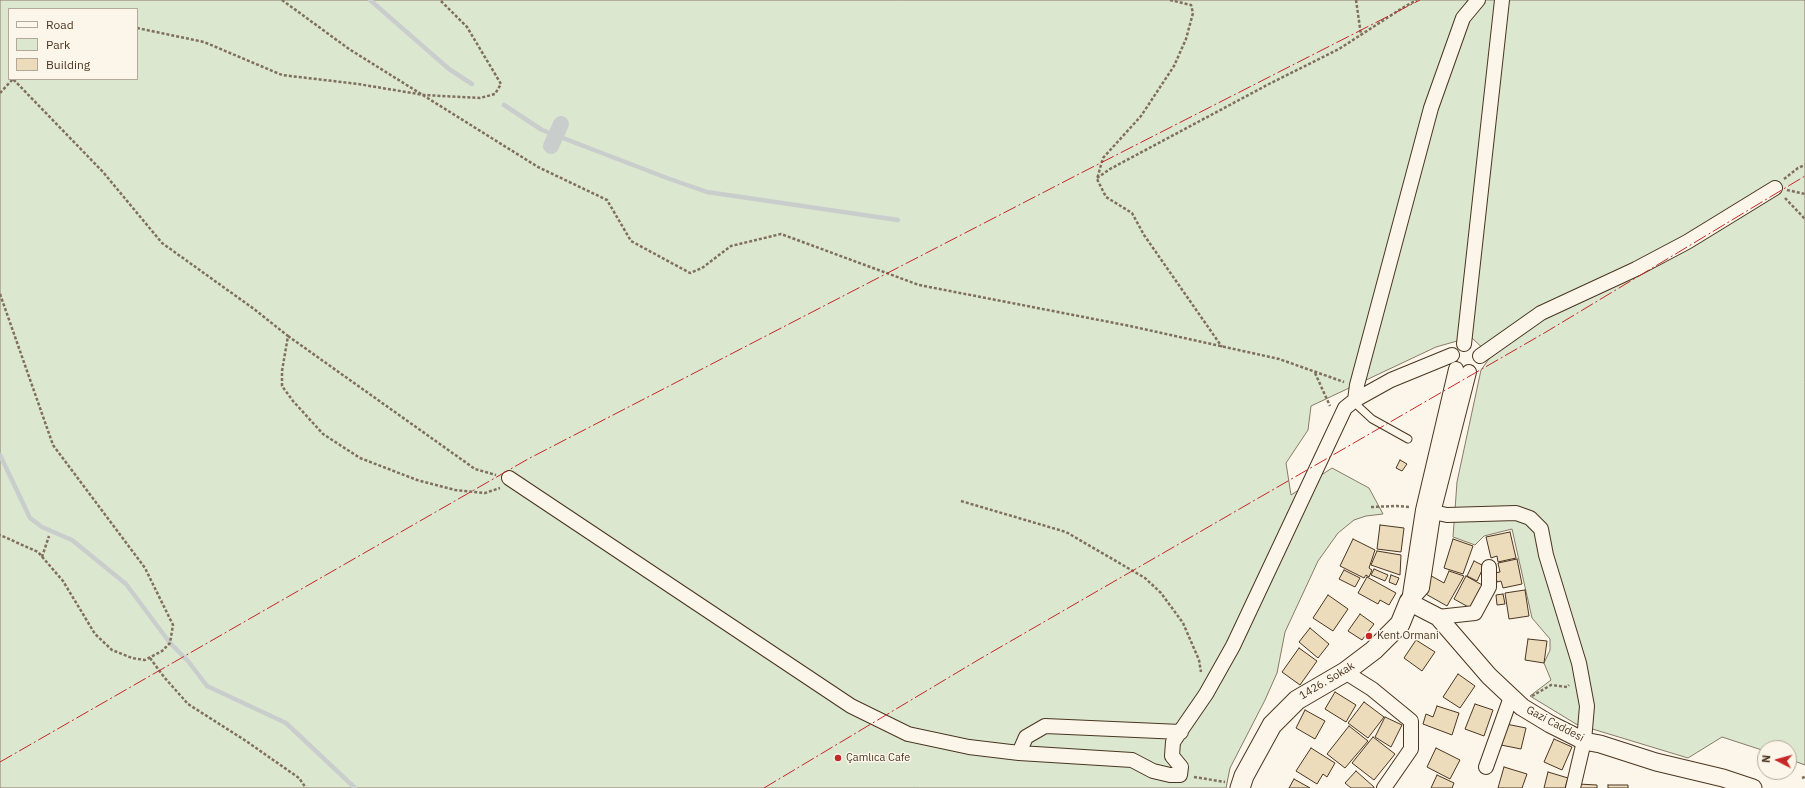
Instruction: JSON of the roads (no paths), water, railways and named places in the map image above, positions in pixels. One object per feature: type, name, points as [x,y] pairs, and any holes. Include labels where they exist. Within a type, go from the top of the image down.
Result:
[{"type":"main road","name":"1426. Sokak","points":[[1241,786],[1244,776],[1272,725],[1296,700],[1345,672],[1374,650],[1400,624],[1409,602]]},
{"type":"street","points":[[1355,400],[1357,385],[1432,108],[1463,18],[1478,0]]},
{"type":"street","points":[[1464,344],[1502,0]]},
{"type":"street","points":[[1452,355],[1453,365],[1463,370],[1477,367],[1480,356],[1541,313],[1636,269],[1687,242],[1775,188]]},
{"type":"street","points":[[509,478],[851,706],[908,734],[969,747],[1019,753],[1132,760],[1154,771],[1170,775],[1180,775],[1181,766],[1172,756],[1173,742],[1206,694],[1233,646],[1345,408],[1355,400],[1391,380],[1452,355],[1457,347],[1464,344],[1471,344],[1475,347],[1480,356]]},
{"type":"street","points":[[1409,602],[1422,588],[1428,511],[1463,370]]},
{"type":"street","points":[[1428,511],[1447,515],[1516,513],[1530,518],[1541,529],[1546,555],[1579,663],[1587,706],[1584,741],[1573,788]]},
{"type":"street","points":[[1438,617],[1475,613],[1488,587],[1489,567]]},
{"type":"street","name":"Gazi Caddesi","points":[[1409,602],[1438,617],[1471,657],[1517,702],[1550,724],[1584,741],[1600,744],[1656,762],[1723,778],[1753,788]]},
{"type":"street","points":[[1345,672],[1372,689],[1411,721],[1411,749],[1384,788]]},
{"type":"street","points":[[1486,767],[1517,702]]},
{"type":"street","points":[[1019,753],[1026,737],[1045,726],[1181,732]]},
{"type":"lane","points":[[1355,400],[1359,407],[1372,419],[1408,439]]},
{"type":"waterway","points":[[370,0],[449,69],[472,84]]},
{"type":"waterway","points":[[504,105],[542,130],[707,192],[898,220]]},
{"type":"waterway","points":[[551,146],[561,124]]},
{"type":"waterway","points":[[0,455],[30,518],[42,527],[72,540],[126,584],[170,643],[188,661],[207,686],[286,723],[355,788]]},
{"type":"place","name":"Kent Ormani","points":[[1369,636]]},
{"type":"place","name":"Çamlıca Cafe","points":[[838,758]]}]
